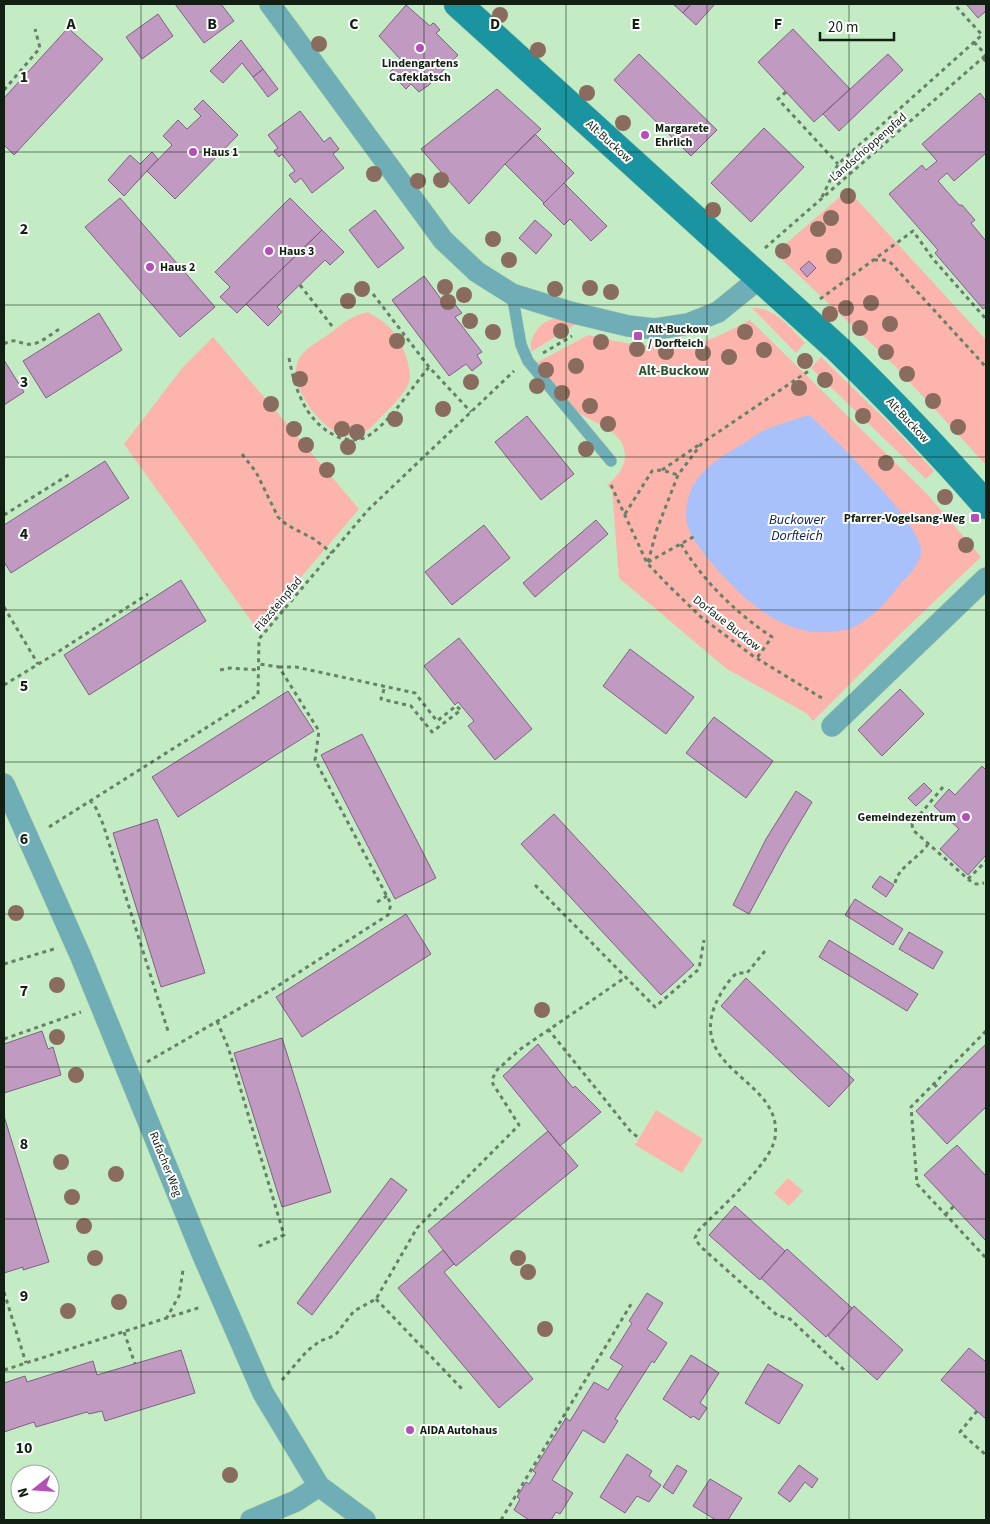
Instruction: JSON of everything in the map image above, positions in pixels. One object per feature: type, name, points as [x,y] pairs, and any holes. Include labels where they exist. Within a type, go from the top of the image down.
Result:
[{"type":"main road","name":"Alt-Buckow","points":[[458,4],[838,349],[941,454],[986,506]]},
{"type":"street","points":[[270,4],[443,240],[477,272],[512,294],[604,321],[655,329],[688,324],[718,312],[760,278]]},
{"type":"street","points":[[832,726],[986,578]]},
{"type":"street","name":"Rufacher Weg","points":[[4,784],[100,1004],[201,1251],[250,1365],[264,1393],[319,1486],[365,1520]]},
{"type":"street","points":[[251,1520],[296,1501],[319,1486]]},
{"type":"lane","points":[[512,294],[522,345],[528,361],[611,461]]},
{"type":"path","points":[[820,200],[838,164],[982,35],[954,4]]},
{"type":"path","points":[[35,29],[40,48],[45,52]]},
{"type":"path","points":[[974,42],[985,56],[986,62]]},
{"type":"path","points":[[4,90],[40,48]]},
{"type":"path","name":"Landschöppenpfad","points":[[765,249],[985,56]]},
{"type":"path","points":[[786,92],[778,99],[838,164]]},
{"type":"path","points":[[819,300],[913,231],[933,259],[986,319]]},
{"type":"path","points":[[873,260],[884,260],[891,264],[986,367]]},
{"type":"path","points":[[300,285],[332,326]]},
{"type":"path","points":[[373,294],[429,366],[471,412]]},
{"type":"path","points":[[4,344],[15,340],[34,344],[61,328]]},
{"type":"path","points":[[542,353],[575,334]]},
{"type":"path","points":[[289,358],[295,386],[312,418],[331,434],[348,440],[363,438],[384,422],[429,366]]},
{"type":"path","name":"Fläzsteinpfad","points":[[48,827],[258,695],[259,639],[368,510],[516,369]]},
{"type":"path","points":[[662,470],[810,370]]},
{"type":"path","points":[[647,563],[657,529],[678,475],[702,443]]},
{"type":"path","points":[[242,454],[256,472],[278,516],[287,525],[314,539],[332,553]]},
{"type":"path","points":[[625,514],[652,471],[662,470],[678,475]]},
{"type":"path","points":[[4,515],[70,474]]},
{"type":"path","name":"Dorfaue Buckow","points":[[611,486],[647,563],[701,617],[757,658],[825,700]]},
{"type":"path","points":[[647,563],[695,536]]},
{"type":"path","points":[[681,544],[692,563],[706,581],[772,637],[757,658]]},
{"type":"path","points":[[4,685],[148,594]]},
{"type":"path","points":[[4,607],[38,664]]},
{"type":"path","points":[[259,664],[296,667],[385,686],[415,693],[437,720],[456,706],[461,710],[432,732],[411,706],[381,699],[385,686]]},
{"type":"path","points":[[145,1062],[273,989],[388,915],[391,904],[314,760],[319,732],[279,667]]},
{"type":"path","points":[[220,670],[230,668],[259,670]]},
{"type":"path","points":[[943,787],[912,824],[913,830],[968,879],[976,884],[984,883]]},
{"type":"path","points":[[90,800],[103,824],[168,1031]]},
{"type":"path","points":[[895,883],[896,876],[928,844]]},
{"type":"path","points":[[968,879],[986,861]]},
{"type":"path","points":[[536,885],[655,1007],[699,969],[704,940]]},
{"type":"path","points":[[377,902],[386,896]]},
{"type":"path","points":[[4,964],[74,943]]},
{"type":"path","points":[[765,951],[747,973],[737,973],[727,985],[712,1012],[710,1032],[714,1046],[722,1058],[765,1100],[774,1114],[776,1125],[775,1137],[772,1147],[760,1166],[698,1231],[695,1238],[700,1246],[777,1315],[790,1319],[844,1370]]},
{"type":"path","points":[[278,1383],[308,1351],[337,1333],[354,1311],[376,1298],[417,1228],[520,1125],[493,1084],[493,1076],[498,1068],[548,1029],[626,977]]},
{"type":"path","points":[[4,1039],[71,1017],[100,1004]]},
{"type":"path","points":[[217,1021],[228,1047],[284,1235],[257,1247]]},
{"type":"path","points":[[548,1029],[631,1132],[639,1138]]},
{"type":"path","points":[[986,1032],[911,1106],[917,1184],[986,1258]]},
{"type":"path","points":[[934,1084],[939,1089]]},
{"type":"path","points":[[945,1214],[954,1206]]},
{"type":"path","points":[[166,1319],[179,1296],[183,1267]]},
{"type":"path","points":[[4,1292],[26,1363]]},
{"type":"path","points":[[376,1298],[463,1390]]},
{"type":"path","points":[[501,1520],[633,1301]]},
{"type":"path","points":[[4,1370],[182,1314]]},
{"type":"path","points":[[124,1332],[135,1364]]},
{"type":"path","points":[[977,1411],[960,1432],[986,1455]]},
{"type":"shaded area","points":[[848,190],[986,340],[986,465],[895,366],[775,253]]},
{"type":"shaded area","points":[[752,308],[768,311],[782,319],[805,343],[796,353]]},
{"type":"shaded area","points":[[368,312],[387,325],[400,341],[408,362],[410,376],[407,386],[392,406],[370,428],[361,434],[351,436],[331,429],[312,410],[299,386],[296,374],[297,364],[310,347],[347,320]]},
{"type":"shaded area","points":[[557,318],[579,322],[531,352],[531,341],[536,331],[545,322]]},
{"type":"shaded area","points":[[750,320],[928,495],[981,557],[813,721],[806,713],[727,669],[619,578],[612,490],[607,485],[622,469],[625,460],[623,446],[619,438],[612,432],[570,406],[536,363],[588,335],[630,344],[686,345],[719,336]]},
{"type":"shaded area","points":[[213,337],[359,509],[257,629],[124,444],[183,367]]},
{"type":"shaded area","points":[[821,357],[889,423],[934,471],[926,479],[811,368]]},
{"type":"shaded area","points":[[656,1110],[703,1139],[682,1173],[635,1145]]},
{"type":"shaded area","points":[[788,1178],[803,1191],[789,1206],[774,1193]]},
{"type":"water","name":"Buckower Dorfteich","points":[[809,415],[874,480],[892,501],[917,538],[921,551],[916,566],[882,605],[871,616],[847,630],[818,632],[800,629],[782,623],[766,614],[736,590],[723,576],[697,544],[687,524],[687,502],[691,490],[706,469],[763,431]]},
{"type":"building","points":[[175,4],[221,4],[234,21],[204,43]]},
{"type":"building","points":[[673,4],[691,4],[683,13]]},
{"type":"building","points":[[691,4],[715,4],[696,25],[683,13]]},
{"type":"building","points":[[966,4],[986,4],[986,11],[978,18]]},
{"type":"building","name":"Lindengartens Cafeklatsch","points":[[406,5],[430,26],[433,23],[435,24],[440,30],[436,33],[458,55],[429,85],[419,92],[411,84],[406,89],[390,72],[401,60],[379,36]]},
{"type":"building","points":[[158,14],[173,36],[142,59],[126,37]]},
{"type":"building","points":[[68,28],[103,59],[14,155],[4,145],[4,98]]},
{"type":"building","points":[[793,29],[850,89],[814,122],[758,62]]},
{"type":"building","points":[[241,40],[263,69],[253,77],[242,63],[223,83],[210,71]]},
{"type":"building","points":[[639,54],[717,130],[691,156],[614,80]]},
{"type":"building","points":[[888,54],[903,70],[839,131],[823,114]]},
{"type":"building","points":[[263,69],[278,89],[268,97],[253,77]]},
{"type":"building","points":[[497,89],[541,129],[505,164],[469,204],[421,149]]},
{"type":"building","points":[[980,93],[986,101],[986,153],[954,181],[947,173],[938,181],[975,220],[971,223],[986,241],[986,307],[983,309],[935,253],[938,250],[889,194],[922,165],[926,170],[937,161],[922,144]]},
{"type":"building","name":"Haus 1","points":[[203,100],[238,135],[175,199],[147,171],[172,145],[163,136],[178,120],[187,129],[201,116],[194,109]]},
{"type":"building","points":[[300,111],[324,142],[330,137],[339,149],[333,154],[344,168],[312,193],[301,178],[295,183],[289,175],[295,171],[282,154],[279,157],[274,151],[278,148],[268,135]]},
{"type":"building","points":[[764,128],[804,167],[751,222],[711,183]]},
{"type":"building","points":[[535,134],[574,173],[544,203],[505,164]]},
{"type":"building","points":[[152,152],[158,159],[124,196],[108,180],[130,155],[140,164]]},
{"type":"building","points":[[564,183],[607,226],[591,241],[570,219],[564,225],[543,204]]},
{"type":"building","name":"Haus 2","points":[[120,198],[215,307],[180,337],[85,227]]},
{"type":"building","name":"Haus 3","points":[[290,198],[322,230],[237,313],[220,297],[230,287],[215,272]]},
{"type":"building","points":[[375,210],[404,248],[378,268],[349,230]]},
{"type":"building","points":[[535,220],[552,235],[536,254],[519,238]]},
{"type":"building","points":[[322,230],[344,252],[330,265],[325,260],[277,307],[282,312],[268,326],[246,304]]},
{"type":"building","points":[[809,261],[816,268],[807,277],[800,269]]},
{"type":"building","points":[[424,276],[447,307],[453,302],[462,313],[455,317],[482,352],[477,355],[482,363],[472,371],[466,364],[449,376],[392,300]]},
{"type":"building","points":[[99,313],[122,350],[46,398],[23,361]]},
{"type":"building","points":[[4,360],[24,392],[4,405]]},
{"type":"building","points":[[527,416],[574,474],[541,500],[495,442]]},
{"type":"building","points":[[105,461],[129,498],[11,573],[4,562],[4,525]]},
{"type":"building","points":[[596,520],[608,534],[535,597],[523,583]]},
{"type":"building","points":[[484,525],[510,558],[452,605],[425,572]]},
{"type":"building","points":[[181,580],[206,621],[89,695],[64,655]]},
{"type":"building","points":[[459,638],[532,729],[495,760],[468,726],[474,721],[458,702],[455,705],[424,666]]},
{"type":"building","points":[[630,649],[694,697],[666,734],[603,686]]},
{"type":"building","points":[[900,689],[924,714],[882,756],[858,730]]},
{"type":"building","points":[[288,691],[314,731],[178,817],[152,777]]},
{"type":"building","points":[[714,717],[773,761],[746,798],[686,753]]},
{"type":"building","points":[[362,734],[436,878],[395,899],[321,755]]},
{"type":"building","name":"Gemeindezentrum","points":[[982,766],[986,770],[986,855],[968,875],[940,849],[959,829],[934,806],[949,789],[955,795]]},
{"type":"building","points":[[924,783],[932,791],[916,806],[908,798]]},
{"type":"building","points":[[796,791],[812,802],[749,914],[733,905],[766,839]]},
{"type":"building","points":[[554,814],[694,965],[661,995],[521,844]]},
{"type":"building","points":[[157,819],[205,973],[161,987],[113,833]]},
{"type":"building","points":[[880,876],[894,885],[886,897],[872,887]]},
{"type":"building","points":[[855,899],[903,929],[893,945],[845,915]]},
{"type":"building","points":[[406,914],[431,954],[302,1037],[276,997]]},
{"type":"building","points":[[909,932],[943,952],[933,969],[899,949]]},
{"type":"building","points":[[829,940],[918,994],[907,1011],[819,957]]},
{"type":"building","points":[[746,978],[854,1080],[829,1107],[721,1006]]},
{"type":"building","points":[[42,1031],[48,1049],[53,1047],[61,1075],[4,1093],[4,1044]]},
{"type":"building","points":[[282,1038],[331,1192],[282,1207],[234,1053]]},
{"type":"building","points":[[538,1044],[573,1088],[575,1086],[601,1112],[560,1146],[503,1076]]},
{"type":"building","points":[[986,1044],[986,1107],[947,1144],[916,1111]]},
{"type":"building","points":[[4,1116],[49,1262],[23,1270],[23,1267],[4,1273]]},
{"type":"building","points":[[548,1131],[578,1166],[456,1266],[428,1231]]},
{"type":"building","points":[[957,1145],[986,1176],[986,1241],[924,1175]]},
{"type":"building","points":[[391,1178],[407,1190],[312,1315],[297,1303]]},
{"type":"building","points":[[735,1206],[785,1251],[760,1280],[709,1235]]},
{"type":"building","points":[[787,1249],[852,1308],[826,1337],[761,1278]]},
{"type":"building","points":[[443,1250],[454,1264],[444,1272],[533,1379],[499,1408],[398,1288]]},
{"type":"building","points":[[647,1293],[663,1303],[647,1329],[667,1343],[654,1363],[652,1361],[615,1419],[618,1421],[604,1443],[583,1430],[552,1480],[573,1493],[560,1514],[556,1512],[551,1520],[529,1520],[514,1510],[520,1499],[517,1497],[526,1482],[529,1484],[536,1473],[533,1471],[566,1418],[570,1421],[594,1382],[608,1390],[623,1366],[610,1358],[632,1323],[629,1321]]},
{"type":"building","points":[[854,1306],[903,1350],[877,1380],[828,1336]]},
{"type":"building","points":[[969,1348],[986,1362],[986,1419],[941,1380]]},
{"type":"building","points":[[181,1350],[195,1393],[105,1421],[102,1411],[89,1414],[87,1412],[36,1427],[34,1422],[4,1432],[4,1383],[25,1376],[27,1382],[93,1361],[97,1375]]},
{"type":"building","points":[[691,1355],[719,1373],[700,1403],[707,1408],[699,1420],[693,1416],[691,1418],[663,1399]]},
{"type":"building","points":[[768,1364],[803,1385],[779,1424],[745,1403]]},
{"type":"building","points":[[627,1454],[652,1471],[649,1476],[661,1485],[649,1502],[637,1496],[625,1513],[600,1497]]},
{"type":"building","points":[[677,1465],[687,1471],[673,1494],[663,1487]]},
{"type":"building","points":[[799,1465],[818,1479],[812,1488],[805,1482],[790,1502],[778,1493]]},
{"type":"building","points":[[710,1479],[742,1498],[728,1520],[716,1520],[693,1506]]},
{"type":"place","name":"Lindengartens Cafeklatsch","points":[[420,48]]},
{"type":"place","name":"Margarete Ehrlich","points":[[645,135]]},
{"type":"place","name":"Haus 1","points":[[193,152]]},
{"type":"place","name":"Haus 3","points":[[269,251]]},
{"type":"place","name":"Haus 2","points":[[150,267]]},
{"type":"place","name":"Alt-Buckow / Dorfteich","points":[[638,336]]},
{"type":"place","name":"Pfarrer-Vogelsang-Weg","points":[[975,518]]},
{"type":"place","name":"Gemeindezentrum","points":[[966,817]]},
{"type":"place","name":"AIDA Autohaus","points":[[410,1430]]},
{"type":"district","name":"Alt-Buckow","points":[[674,370]]}]
